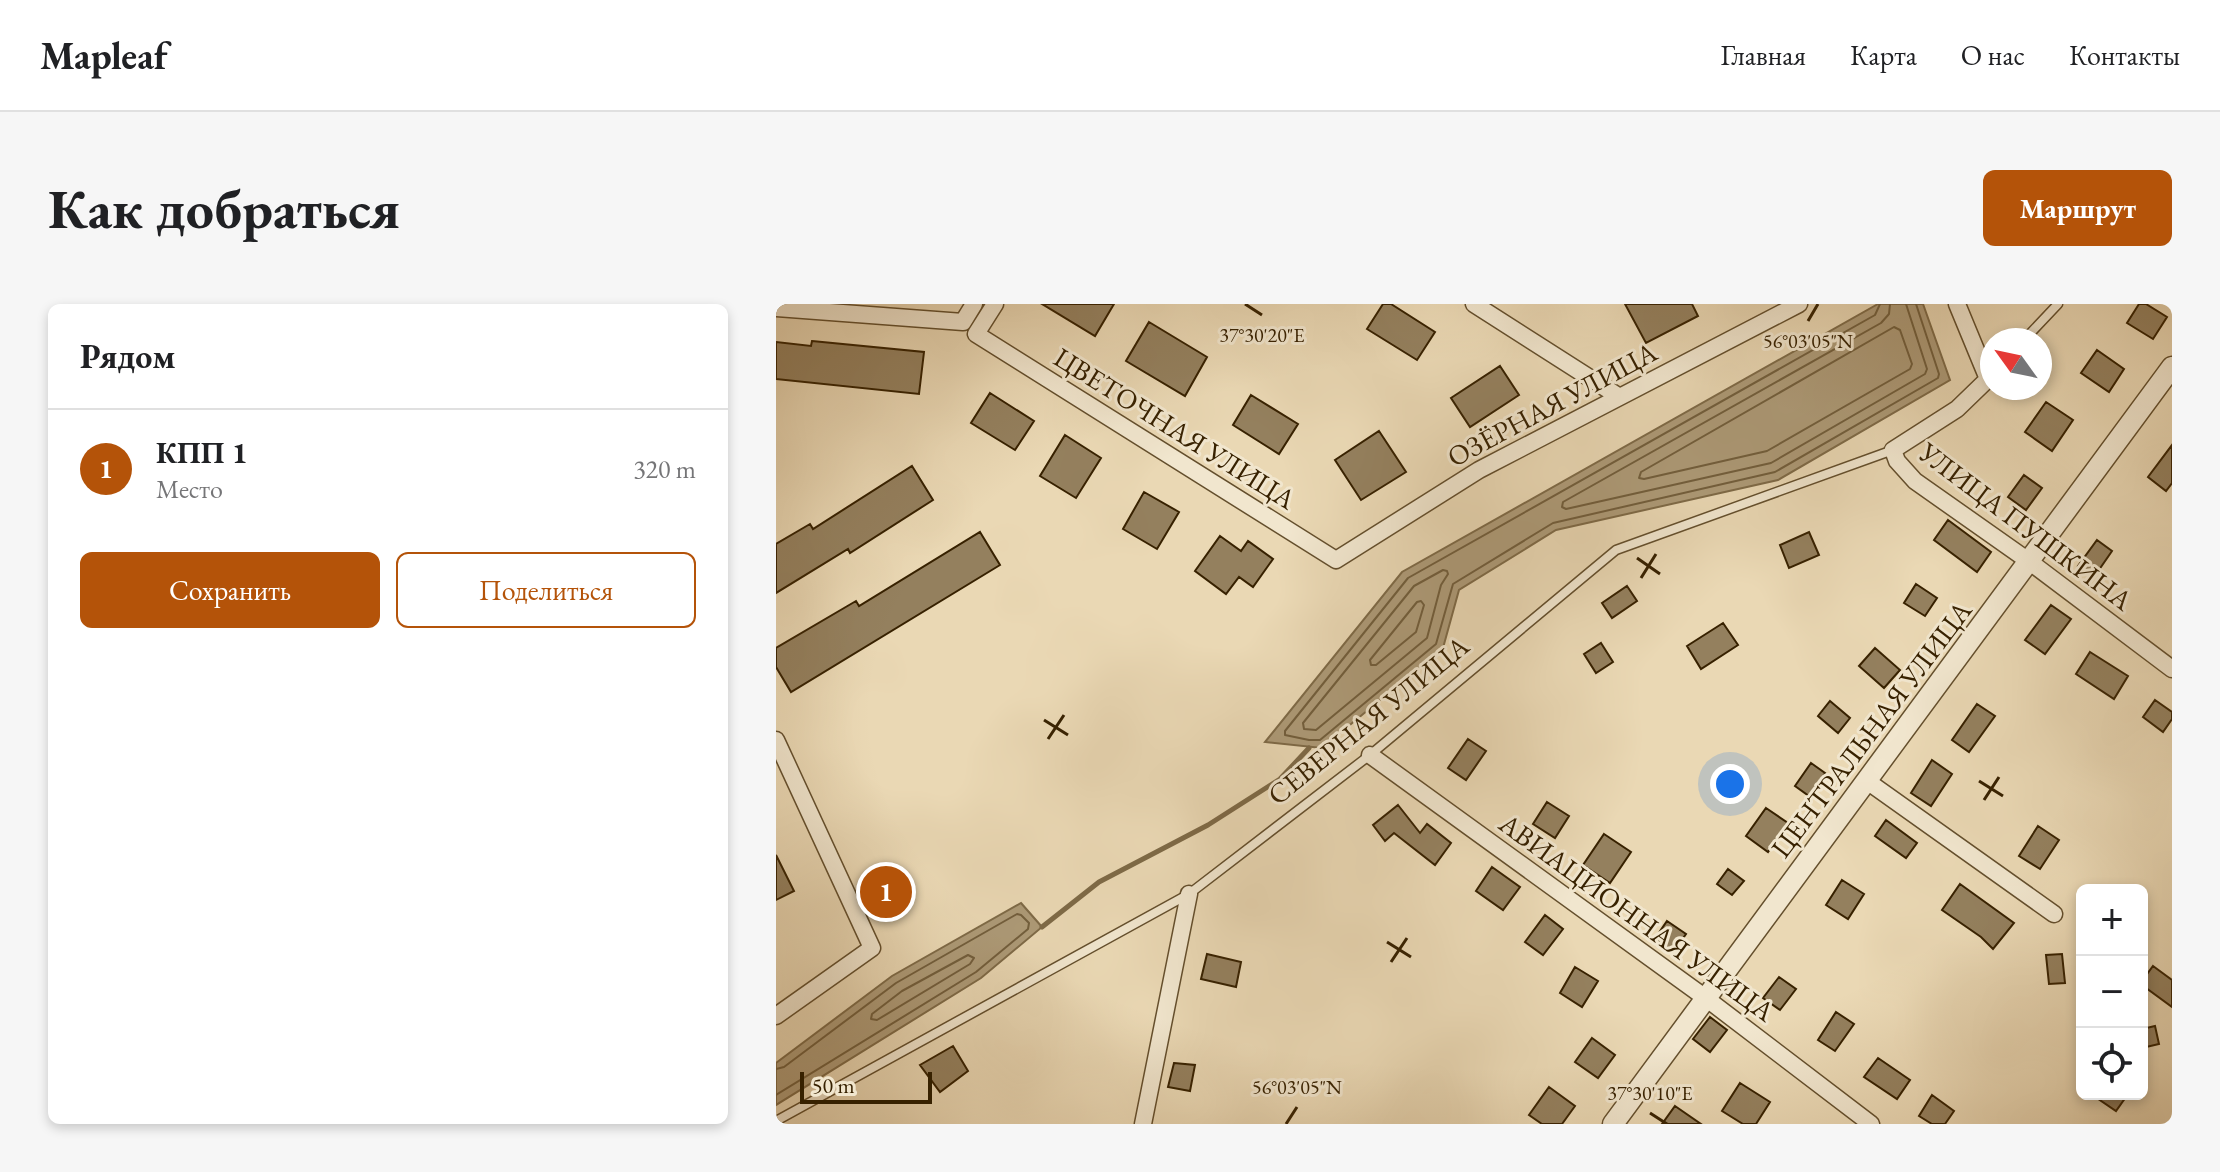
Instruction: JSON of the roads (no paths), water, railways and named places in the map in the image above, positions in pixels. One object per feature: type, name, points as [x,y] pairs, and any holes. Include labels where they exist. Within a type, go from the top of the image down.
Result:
[{"type":"street","points":[[776,308],[963,322],[974,304]]},
{"type":"street","name":"ЦВЕТОЧНАЯ УЛИЦА","points":[[995,304],[976,334],[1336,560]]},
{"type":"street","points":[[1474,304],[1618,396]]},
{"type":"street","name":"ОЗЁРНАЯ УЛИЦА","points":[[1336,560],[1479,470],[1799,304]]},
{"type":"street","points":[[1957,304],[1980,355]]},
{"type":"street","name":"ЦЕНТРАЛЬНАЯ УЛИЦА","points":[[1613,1124],[2172,367]]},
{"type":"street","name":"СЕВЕРНАЯ УЛИЦА","points":[[1893,450],[1957,409],[1980,387]]},
{"type":"street","name":"УЛИЦА ПУШКИНА","points":[[1893,450],[1897,461],[1915,481],[2030,562],[2172,669]]},
{"type":"street","points":[[776,740],[872,948],[776,1016]]},
{"type":"street","name":"АВИАЦИОННАЯ УЛИЦА","points":[[1370,755],[1707,999],[1871,1124]]},
{"type":"street","points":[[1867,781],[2054,914]]},
{"type":"street","points":[[1143,1124],[1189,894]]},
{"type":"lane","points":[[2035,328],[2058,304]]},
{"type":"lane","name":"СЕВЕРНАЯ УЛИЦА","points":[[776,1121],[1189,894],[1370,755],[1616,550],[1893,450]]},
{"type":"water","points":[[1878,304],[1923,304],[1950,380],[1778,480],[1556,530],[1459,590],[1443,648],[1322,748],[1265,742],[1402,572]]},
{"type":"water","points":[[1021,903],[1042,927],[981,978],[776,1105],[776,1063],[892,976]]},
{"type":"waterway","points":[[1042,927],[1099,882],[1208,825],[1280,779],[1309,748]]},
{"type":"place","name":"КПП 1","points":[[886,892]]}]
